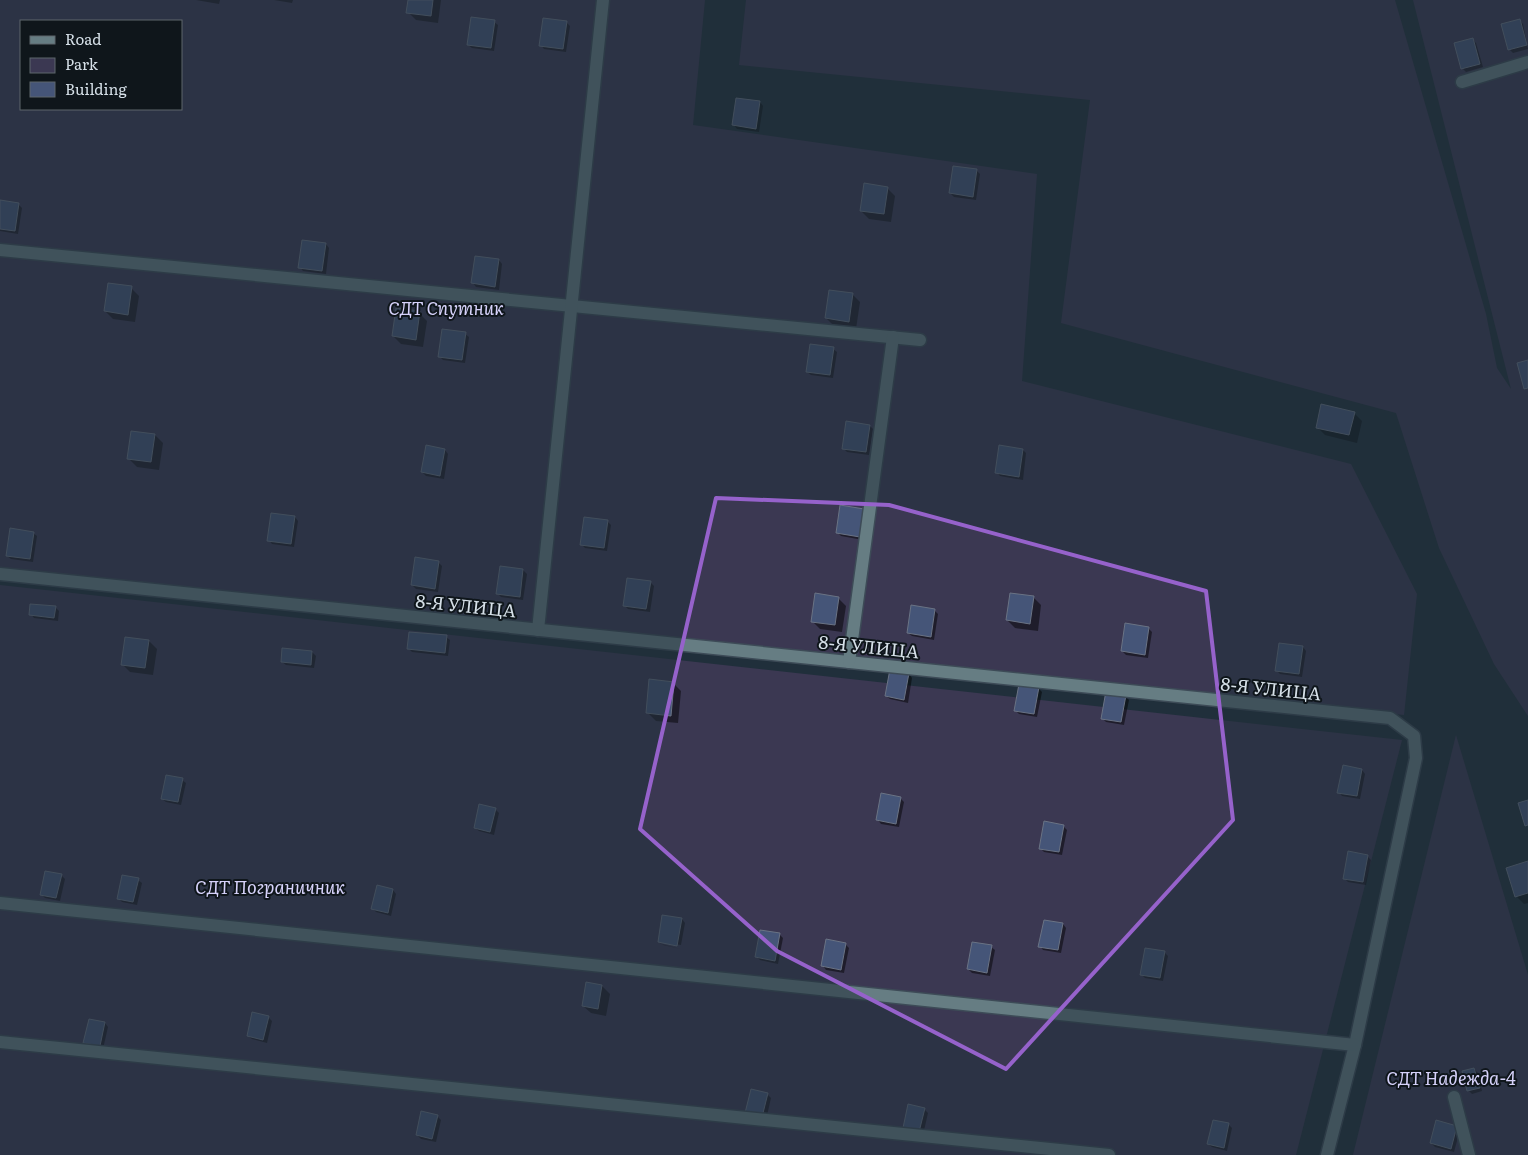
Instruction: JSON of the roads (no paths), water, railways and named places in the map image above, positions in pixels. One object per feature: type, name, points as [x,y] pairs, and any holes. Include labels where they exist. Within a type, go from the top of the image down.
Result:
[{"type":"street","points":[[538,630],[603,0]]},
{"type":"street","points":[[1462,82],[1528,62]]},
{"type":"street","points":[[0,250],[920,340]]},
{"type":"street","points":[[849,662],[893,337]]},
{"type":"street","name":"8-Я УЛИЦА","points":[[0,574],[1390,718],[1414,736],[1416,758],[1355,1045],[1328,1155]]},
{"type":"street","points":[[0,903],[1355,1045]]},
{"type":"street","points":[[0,1042],[1109,1155]]},
{"type":"street","points":[[1454,1097],[1469,1155]]},
{"type":"park label","name":"СДТ Спутник","points":[[446,307]]},
{"type":"park label","name":"СДТ Пограничник","points":[[270,886]]},
{"type":"park label","name":"СДТ Надежда-4","points":[[1451,1077]]}]
